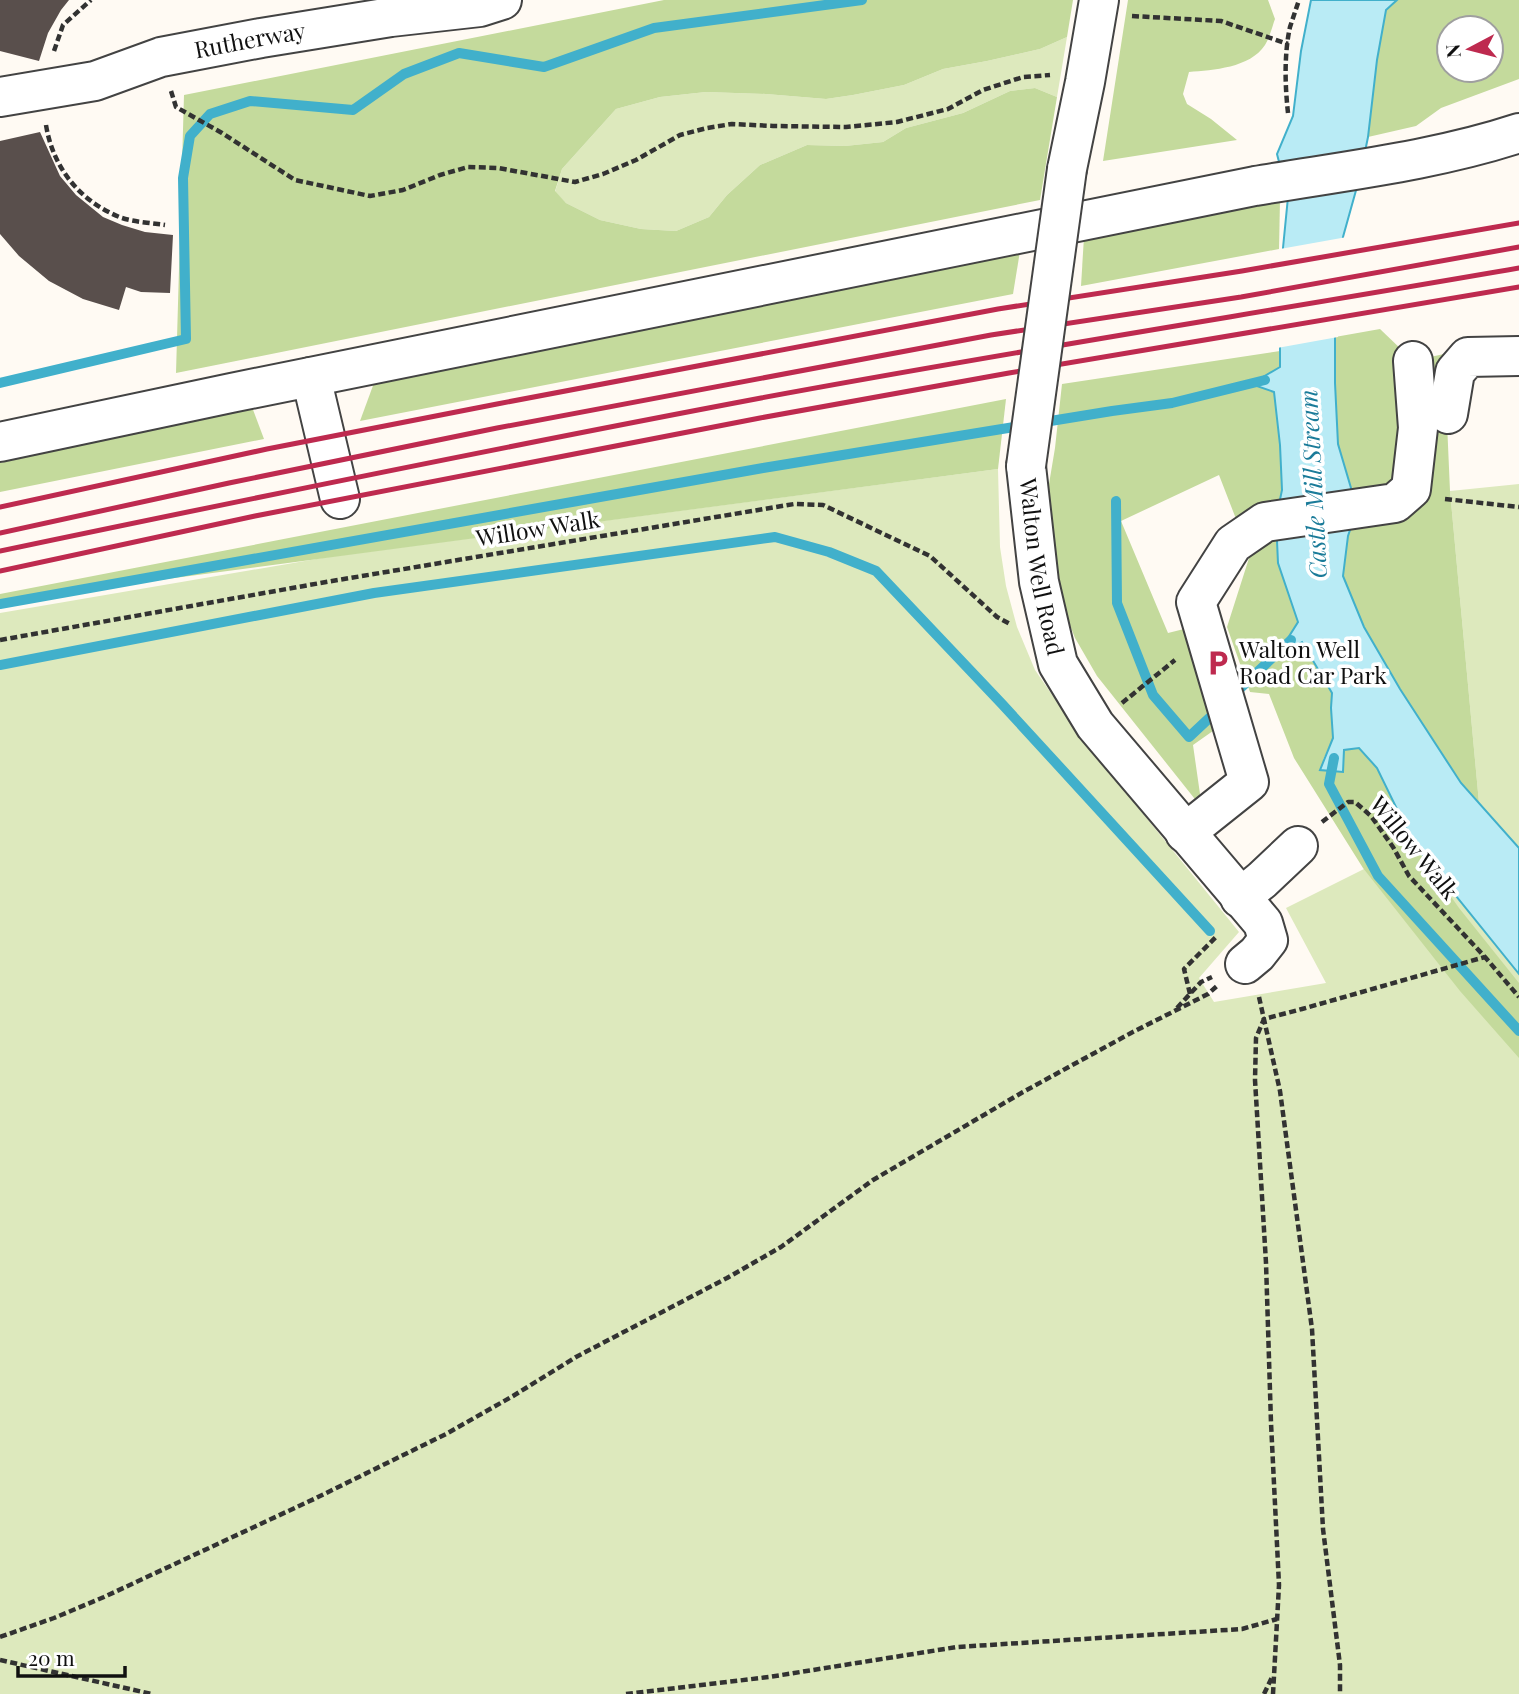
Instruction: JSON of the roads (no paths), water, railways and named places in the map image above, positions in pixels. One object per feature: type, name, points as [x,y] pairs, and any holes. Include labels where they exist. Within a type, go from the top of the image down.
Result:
[{"type":"street","name":"Rutherway","points":[[14,95],[95,81],[161,57],[391,17],[480,7],[502,0]]},
{"type":"street","name":"Walton Well Road","points":[[1098,7],[1067,169],[1026,466],[1039,582],[1058,664],[1094,725],[1263,923],[1268,940],[1245,964]]},
{"type":"street","points":[[0,442],[1255,186],[1399,162],[1485,144],[1519,133]]},
{"type":"street","points":[[1448,414],[1455,372],[1468,357],[1519,356]]},
{"type":"street","points":[[1185,833],[1249,782],[1196,602],[1233,544],[1265,522],[1395,503],[1411,489],[1418,428],[1413,361]]},
{"type":"street","points":[[310,377],[340,499]]},
{"type":"street","points":[[1240,898],[1298,846]]},
{"type":"water","name":"Castle Mill Stream","points":[[1311,0],[1397,0],[1386,10],[1368,137],[1343,237],[1335,326],[1335,383],[1338,444],[1351,488],[1352,524],[1343,576],[1364,627],[1400,689],[1461,783],[1519,848],[1519,974],[1414,844],[1377,768],[1359,748],[1344,750],[1343,772],[1320,770],[1333,738],[1332,693],[1302,642],[1276,657],[1298,622],[1278,563],[1278,509],[1282,490],[1274,392],[1251,384],[1280,367],[1283,248],[1288,197],[1277,154],[1293,116]]},
{"type":"waterway","points":[[0,383],[186,339],[183,178],[190,136],[210,114],[250,101],[353,110],[404,74],[459,53],[544,67],[654,28],[862,0]]},
{"type":"waterway","points":[[0,604],[763,468],[1172,403],[1265,380]]},
{"type":"waterway","points":[[1116,501],[1117,603],[1153,695],[1189,737],[1220,708]]},
{"type":"waterway","points":[[0,665],[374,593],[775,537],[829,552],[876,571],[1210,931]]},
{"type":"waterway","points":[[1231,697],[1291,640]]},
{"type":"waterway","points":[[1334,758],[1329,784],[1378,876],[1519,1031]]},
{"type":"railway","points":[[0,507],[267,449],[998,309],[1242,271],[1519,223]]},
{"type":"railway","points":[[0,533],[497,428],[991,335],[1241,297],[1519,247]]},
{"type":"railway","points":[[0,551],[761,398],[1519,268]]},
{"type":"railway","points":[[0,571],[255,516],[760,418],[1519,287]]},
{"type":"place","name":"Walton Well Road Car Park","points":[[1218,663]]}]
